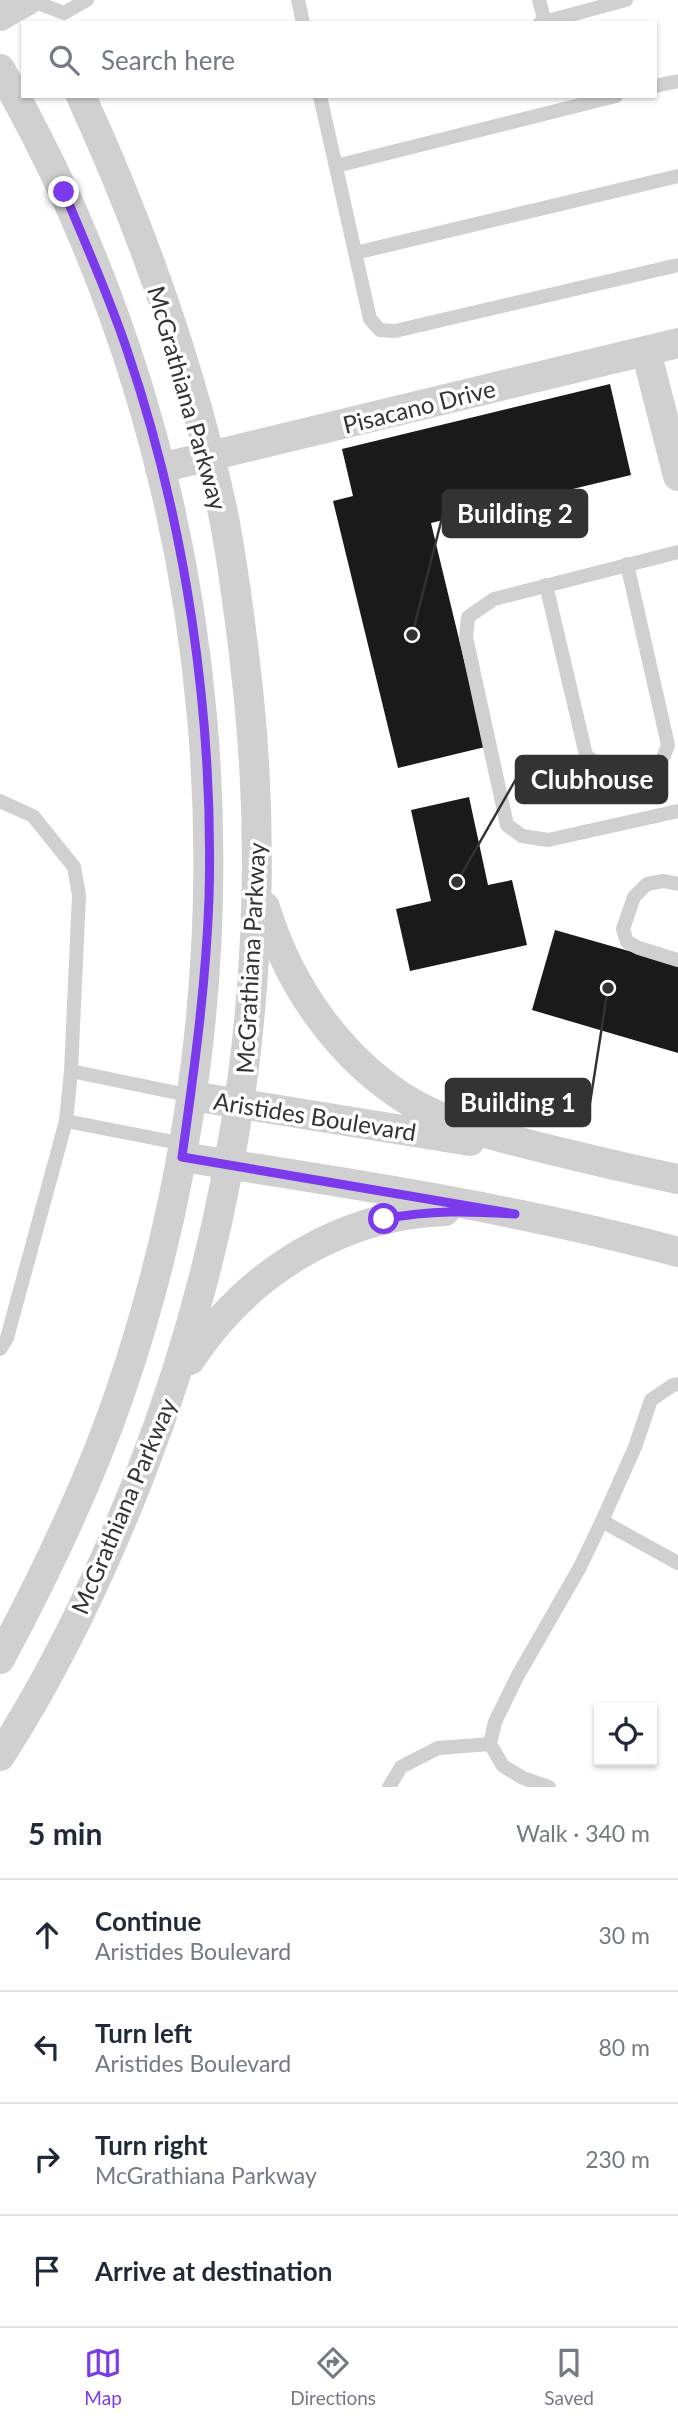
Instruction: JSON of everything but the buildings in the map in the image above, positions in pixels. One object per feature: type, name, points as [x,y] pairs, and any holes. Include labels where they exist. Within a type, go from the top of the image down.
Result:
[{"type":"street","points":[[0,16],[29,0],[41,21]]},
{"type":"street","name":"McGrathiana Parkway","points":[[0,69],[23,108],[64,192],[99,273],[152,432],[183,569],[195,643],[207,773],[209,897],[192,1096],[157,1269],[119,1395],[82,1491],[46,1573],[0,1659]]},
{"type":"street","name":"McGrathiana Parkway","points":[[0,1756],[41,1687],[121,1522],[174,1383],[199,1303],[230,1164],[240,1104],[252,1013],[259,874],[251,706],[238,603],[222,509],[173,333],[130,209],[81,98]]},
{"type":"street","name":"Pisacano Drive","points":[[160,468],[678,343]]},
{"type":"street","points":[[646,351],[678,476]]},
{"type":"street","name":"Aristides Boulevard","points":[[259,874],[265,908],[277,944],[301,991],[335,1037],[375,1077],[413,1103],[450,1121],[494,1136],[678,1179]]},
{"type":"street","name":"Aristides Boulevard","points":[[192,1096],[605,1163]]},
{"type":"street","points":[[183,1151],[230,1164],[515,1214],[678,1252]]},
{"type":"street","points":[[174,1383],[204,1337],[236,1303],[274,1270],[319,1242],[340,1232],[384,1219],[424,1212],[461,1210],[515,1214]]},
{"type":"lane","points":[[29,0],[64,13],[87,0]]},
{"type":"lane","points":[[298,0],[303,21]]},
{"type":"lane","points":[[539,0],[542,21]]},
{"type":"lane","points":[[546,21],[626,0]]},
{"type":"lane","points":[[657,86],[678,81]]},
{"type":"lane","points":[[320,98],[370,319],[380,330],[395,331],[678,265]]},
{"type":"lane","points":[[336,166],[608,98]]},
{"type":"lane","points":[[355,253],[678,176]]},
{"type":"lane","points":[[678,552],[494,599],[468,617],[466,637],[507,825],[523,836],[548,840],[678,811]]},
{"type":"lane","points":[[546,584],[586,755],[601,768],[621,774],[655,767],[663,758],[668,745],[626,565]]},
{"type":"lane","points":[[0,801],[33,816],[74,867],[79,895],[71,1071],[66,1121],[7,1338],[0,1349]]},
{"type":"lane","points":[[678,884],[663,881],[647,884],[634,897],[623,929],[627,942],[678,960]]},
{"type":"lane","points":[[71,1071],[192,1096]]},
{"type":"lane","points":[[66,1121],[183,1151]]},
{"type":"lane","points":[[549,1787],[523,1778],[503,1766],[490,1744],[495,1722],[517,1677],[580,1567],[635,1447],[651,1400],[678,1384]]},
{"type":"lane","points":[[602,1521],[678,1563]]},
{"type":"lane","points":[[389,1787],[401,1767],[438,1748],[490,1744]]},
{"type":"place","name":"Building 2","points":[[412,635]]},
{"type":"place","name":"Clubhouse","points":[[457,882]]},
{"type":"place","name":"Building 1","points":[[608,988]]},
{"type":"route","points":[[64,192],[99,273],[152,432],[183,569],[197,656],[207,773],[209,897],[203,991],[192,1096],[182,1157],[515,1214],[461,1210],[424,1212],[384,1219]]}]
